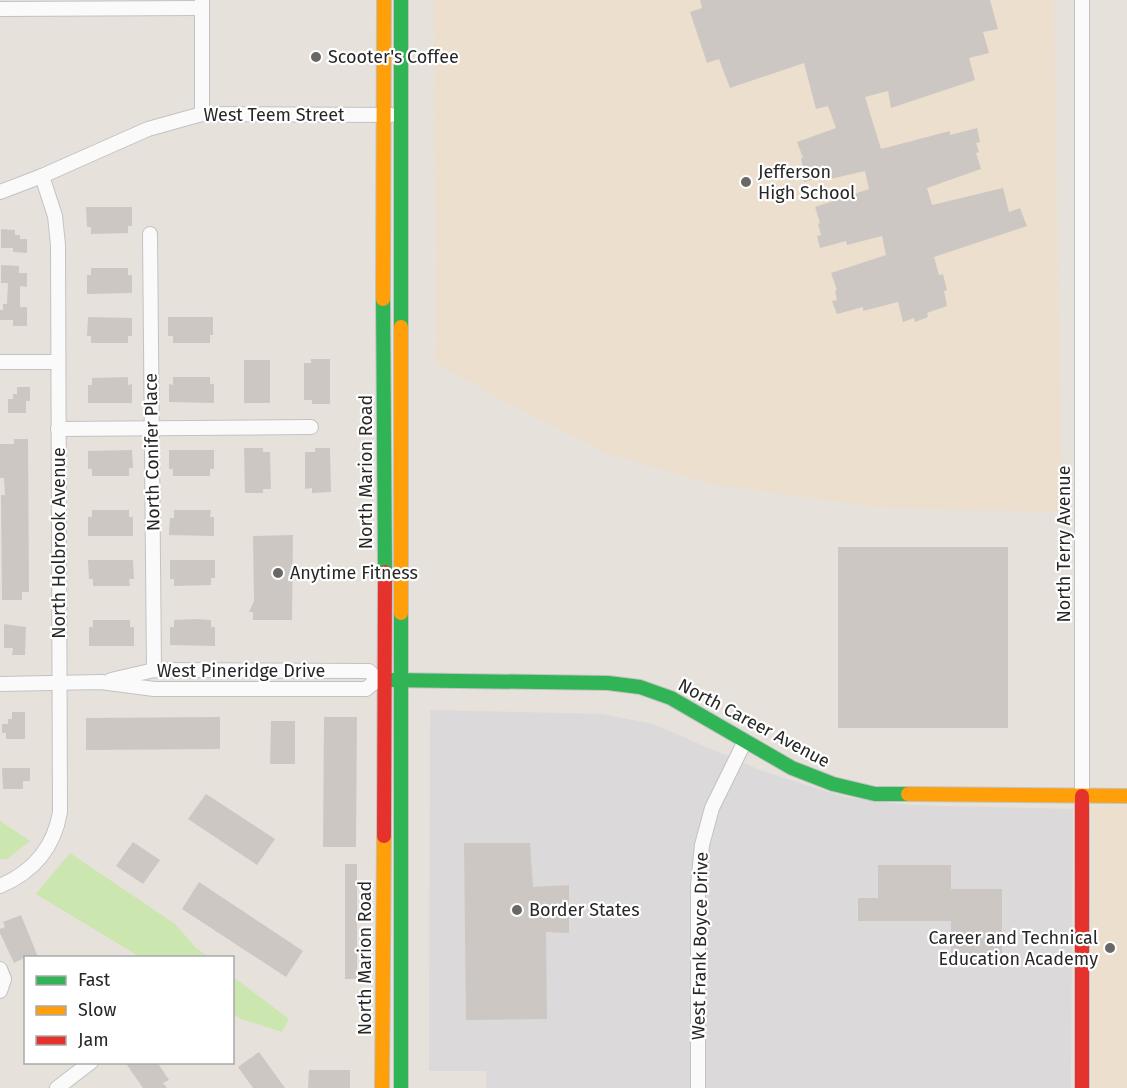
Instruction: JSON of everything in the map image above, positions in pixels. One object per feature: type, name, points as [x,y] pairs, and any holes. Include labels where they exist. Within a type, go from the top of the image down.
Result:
[{"type":"main road","name":"North Marion Road","points":[[382,1088],[384,0]]},
{"type":"main road","name":"North Marion Road","points":[[401,0],[401,1088]]},
{"type":"main road","name":"North Career Avenue","points":[[382,680],[608,683],[640,687],[671,698],[792,768],[833,784],[875,794],[1127,796]]},
{"type":"main road","name":"North Terry Avenue","points":[[1082,796],[1082,1088]]},
{"type":"street","name":"North Terry Avenue","points":[[1082,0],[1082,796]]},
{"type":"street","points":[[0,9],[202,4],[201,114]]},
{"type":"street","name":"West Teem Street","points":[[0,192],[148,129],[201,114],[402,115]]},
{"type":"street","name":"North Holbrook Avenue","points":[[0,886],[23,875],[48,849],[58,821],[58,245],[55,216],[42,176]]},
{"type":"street","name":"North Conifer Place","points":[[150,234],[154,670]]},
{"type":"street","points":[[0,362],[58,362]]},
{"type":"street","points":[[58,429],[311,427]]},
{"type":"street","name":"West Pineridge Drive","points":[[0,684],[101,682],[154,689],[366,689],[382,680],[369,671],[154,670],[101,682]]},
{"type":"street","name":"West Frank Boyce Drive","points":[[698,1088],[698,885],[702,844],[712,808],[745,741]]},
{"type":"street","points":[[0,969],[4,979],[0,991]]},
{"type":"street","points":[[57,1088],[87,1064]]},
{"type":"shaded area","name":"Jefferson High School","points":[[434,0],[1054,0],[1062,512],[884,508],[712,484],[606,453],[507,403],[436,363]]},
{"type":"shaded area","points":[[430,710],[602,714],[653,724],[760,770],[844,797],[911,805],[1073,809],[1071,1088],[486,1088],[486,1071],[429,1071]]},
{"type":"shaded area","name":"Career and Technical Education Academy","points":[[1093,807],[1127,807],[1127,1088],[1092,1088]]},
{"type":"green space","points":[[0,821],[30,841],[7,859],[0,859]]},
{"type":"green space","points":[[70,853],[175,924],[196,948],[208,956],[138,956],[36,894]]},
{"type":"green space","points":[[234,978],[289,1019],[282,1032],[234,1015]]},
{"type":"building","points":[[700,0],[990,0],[998,29],[983,32],[989,53],[969,58],[975,80],[891,108],[888,91],[865,97],[881,149],[950,131],[950,135],[977,128],[980,142],[976,143],[979,152],[976,153],[981,169],[927,188],[932,205],[1003,188],[1009,212],[1020,208],[1027,226],[934,257],[939,275],[943,274],[947,290],[944,291],[947,306],[927,313],[928,317],[915,322],[914,318],[903,322],[898,302],[863,311],[863,307],[837,314],[832,301],[837,300],[835,291],[837,290],[831,273],[886,255],[882,236],[847,245],[846,241],[820,248],[817,236],[821,235],[818,224],[820,223],[815,207],[869,189],[865,171],[830,179],[829,175],[804,182],[800,169],[803,168],[801,158],[803,158],[797,142],[836,128],[828,106],[816,109],[804,63],[730,88],[719,59],[707,63],[690,12],[702,8]]},
{"type":"building","points":[[86,207],[132,207],[132,226],[128,226],[128,233],[91,234],[91,227],[87,227]]},
{"type":"building","points":[[1,229],[15,230],[15,235],[20,235],[20,239],[27,239],[27,253],[13,252],[13,248],[1,248]]},
{"type":"building","points":[[1,265],[19,266],[19,273],[27,273],[27,287],[20,286],[20,307],[27,307],[27,326],[13,326],[13,320],[0,320],[0,310],[3,310],[3,304],[7,304],[8,283],[1,283]]},
{"type":"building","points":[[91,268],[128,268],[128,275],[132,275],[132,293],[87,294],[87,275],[91,275]]},
{"type":"building","points":[[88,317],[132,318],[132,336],[128,336],[128,343],[91,343],[91,336],[87,336]]},
{"type":"building","points":[[168,317],[213,317],[213,335],[210,335],[210,343],[173,343],[173,336],[168,336]]},
{"type":"building","points":[[311,359],[330,359],[330,404],[312,404],[312,400],[304,400],[304,363],[311,363]]},
{"type":"building","points":[[244,360],[270,360],[270,403],[244,403]]},
{"type":"building","points":[[128,377],[128,385],[132,384],[132,403],[88,403],[88,385],[92,385],[92,378]]},
{"type":"building","points":[[173,377],[210,377],[210,384],[214,384],[214,403],[169,402],[169,384],[173,385]]},
{"type":"building","points":[[17,387],[30,387],[30,401],[26,401],[26,413],[8,413],[8,399],[13,399],[13,394],[17,394]]},
{"type":"building","points":[[14,439],[28,439],[29,592],[22,592],[22,600],[2,600],[1,495],[5,495],[4,478],[0,478],[0,444],[14,444]]},
{"type":"building","points":[[244,448],[263,448],[263,452],[270,452],[271,489],[263,489],[263,493],[245,493]]},
{"type":"building","points":[[315,448],[330,448],[331,492],[312,493],[312,488],[305,489],[305,452],[315,452]]},
{"type":"building","points":[[132,450],[133,468],[129,468],[129,476],[92,476],[92,469],[88,469],[88,451]]},
{"type":"building","points":[[169,450],[214,450],[214,469],[210,469],[210,476],[173,476],[173,469],[169,469]]},
{"type":"building","points":[[92,510],[129,510],[129,517],[133,517],[133,536],[88,536],[88,517],[92,517]]},
{"type":"building","points":[[174,510],[211,510],[210,517],[214,517],[214,536],[169,535],[170,518],[174,518]]},
{"type":"building","points":[[293,535],[292,620],[253,620],[253,612],[249,612],[254,601],[253,536]]},
{"type":"building","points":[[838,547],[1008,547],[1008,728],[838,728]]},
{"type":"building","points":[[88,560],[133,560],[134,579],[129,579],[130,586],[93,586],[93,579],[89,579]]},
{"type":"building","points":[[170,560],[215,560],[215,578],[211,578],[211,585],[174,586],[174,579],[170,579]]},
{"type":"building","points":[[93,620],[130,620],[130,627],[134,627],[134,646],[89,646],[89,627],[93,627]]},
{"type":"building","points":[[174,620],[211,620],[211,627],[215,627],[215,646],[170,645],[170,627],[174,627]]},
{"type":"building","points":[[4,624],[26,627],[25,655],[12,655],[13,648],[4,648]]},
{"type":"building","points":[[12,712],[25,712],[25,739],[6,739],[6,733],[2,733],[2,724],[8,724],[8,719],[12,719]]},
{"type":"building","points":[[220,717],[220,749],[86,750],[86,718]]},
{"type":"building","points":[[324,717],[357,717],[356,847],[323,847]]},
{"type":"building","points":[[271,721],[295,721],[295,764],[270,764]]},
{"type":"building","points":[[2,768],[30,768],[30,781],[23,781],[23,789],[3,789]]},
{"type":"building","points":[[206,794],[275,839],[257,865],[188,819]]},
{"type":"building","points":[[133,842],[160,860],[143,884],[116,866]]},
{"type":"building","name":"Border States","points":[[464,843],[530,843],[533,887],[569,885],[569,933],[546,932],[547,1019],[466,1020]]},
{"type":"building","points":[[345,864],[357,864],[357,979],[345,979]]},
{"type":"building","points":[[878,865],[951,865],[951,889],[1002,889],[1002,967],[951,966],[951,921],[858,921],[858,898],[878,898]]},
{"type":"building","points":[[199,882],[303,951],[286,977],[182,909]]},
{"type":"building","points":[[21,915],[38,956],[24,956],[14,963],[0,933],[0,929],[5,927],[3,922]]},
{"type":"building","points":[[259,1052],[285,1088],[253,1088],[238,1067]]},
{"type":"building","points":[[126,1064],[158,1064],[169,1080],[163,1083],[167,1088],[143,1088]]},
{"type":"building","points":[[309,1070],[350,1070],[350,1088],[308,1088]]},
{"type":"traffic: fast","points":[[401,0],[401,327]]},
{"type":"traffic: fast","points":[[383,299],[385,572]]},
{"type":"traffic: fast","points":[[401,613],[401,1088]]},
{"type":"traffic: fast","points":[[390,680],[608,683],[640,687],[671,698],[792,768],[833,784],[875,794],[908,794]]},
{"type":"traffic: slow","points":[[383,299],[384,0]]},
{"type":"traffic: slow","points":[[401,327],[401,613]]},
{"type":"traffic: slow","points":[[908,794],[1127,796]]},
{"type":"traffic: slow","points":[[382,1088],[384,836]]},
{"type":"traffic: jam","points":[[384,836],[385,572]]},
{"type":"traffic: jam","points":[[1082,796],[1082,1088]]},
{"type":"place","name":"Scooter's Coffee","points":[[316,57]]},
{"type":"place","name":"Jefferson High School","points":[[746,182]]},
{"type":"place","name":"Anytime Fitness","points":[[278,573]]},
{"type":"place","name":"Border States","points":[[517,910]]},
{"type":"place","name":"Career and Technical Education Academy","points":[[1110,948]]}]
